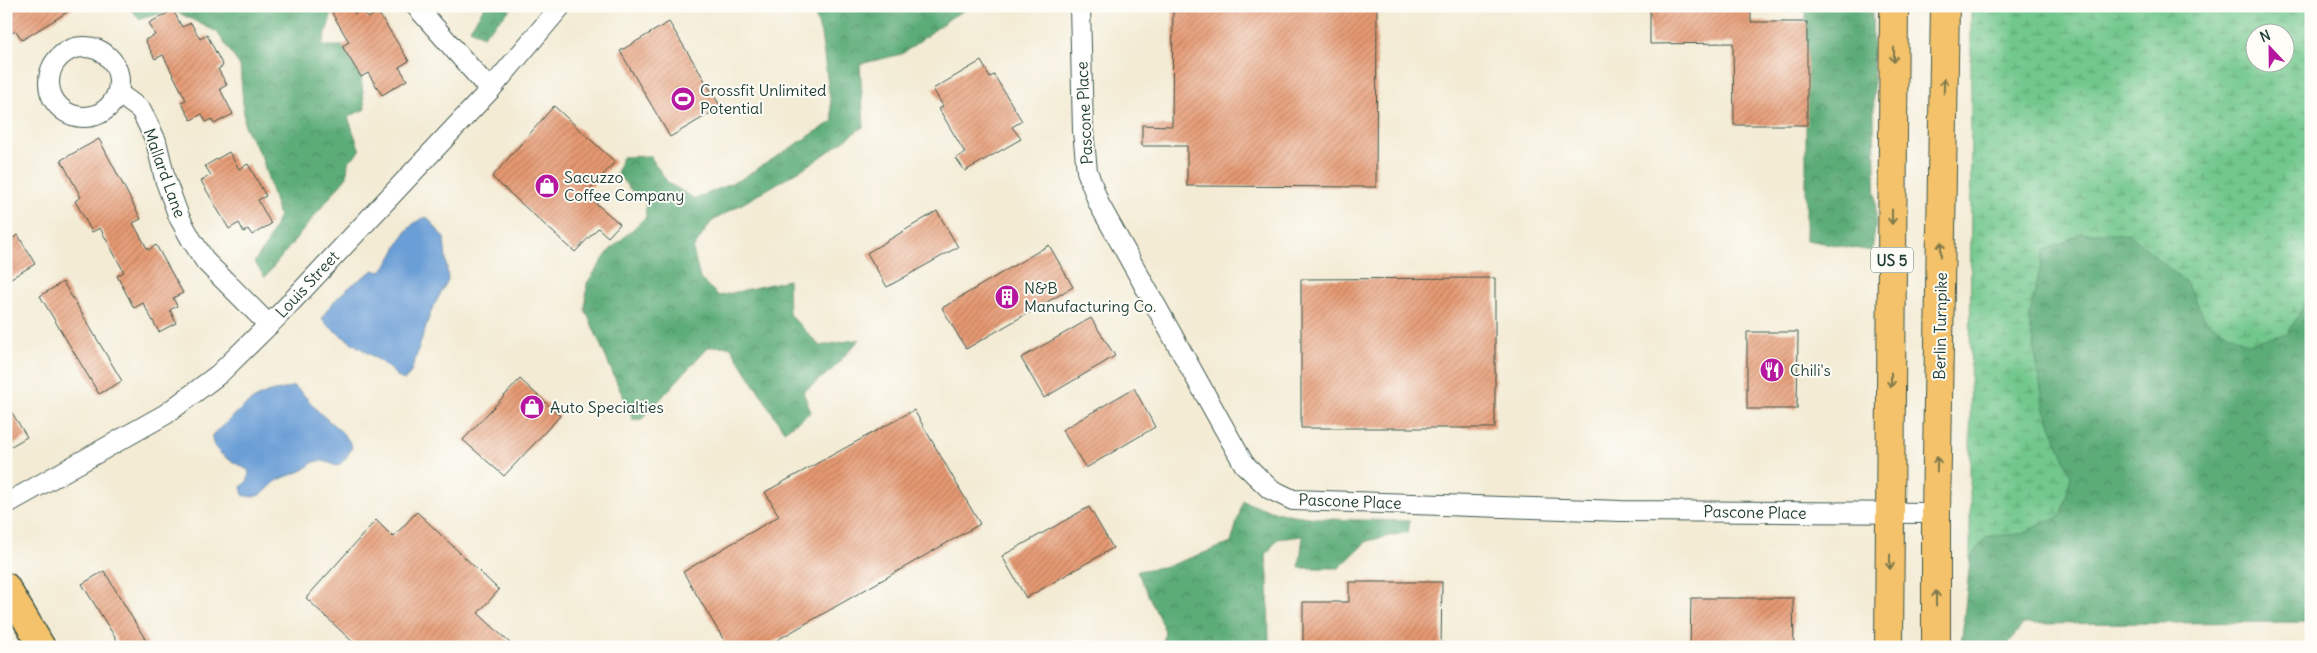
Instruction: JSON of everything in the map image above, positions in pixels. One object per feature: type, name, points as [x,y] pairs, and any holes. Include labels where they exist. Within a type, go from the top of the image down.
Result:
[{"type":"highway","name":"US 5","points":[[1889,647],[1894,6]]},
{"type":"highway","name":"Berlin Turnpike","points":[[1936,647],[1936,513],[1945,6]]},
{"type":"main road","points":[[6,586],[42,647]]},
{"type":"street","points":[[416,6],[490,90]]},
{"type":"street","name":"Louis Street","points":[[6,504],[166,414],[219,374],[269,325],[490,90],[561,6]]},
{"type":"street","name":"Pascone Place","points":[[1080,6],[1083,131],[1087,171],[1098,204],[1244,464],[1270,488],[1293,500],[1621,511],[1936,513]]},
{"type":"street","name":"Mallard Lane","points":[[118,93],[141,110],[156,141],[172,198],[191,239],[206,262],[269,325]]},
{"type":"green space","points":[[127,6],[334,6],[322,46],[342,46],[361,77],[365,109],[348,117],[360,151],[348,162],[347,176],[265,277],[254,262],[267,244],[279,216],[262,158],[245,128],[240,66],[217,32],[173,10],[140,19]]},
{"type":"green space","points":[[485,6],[514,6],[483,36],[470,29]]},
{"type":"green space","points":[[816,6],[973,6],[952,17],[902,54],[860,64],[864,126],[814,162],[711,222],[693,249],[700,279],[719,296],[788,280],[789,314],[820,346],[860,339],[832,370],[803,392],[811,412],[784,431],[730,346],[708,347],[642,419],[633,420],[585,309],[587,283],[609,251],[646,217],[645,198],[632,191],[617,174],[622,157],[650,156],[668,183],[695,199],[741,179],[833,121],[821,34],[814,12]]},
{"type":"green space","points":[[1806,6],[1872,6],[1876,222],[1872,251],[1806,240]]},
{"type":"green space","points":[[1971,6],[2311,6],[2311,288],[2305,304],[2287,334],[2247,343],[2206,321],[2188,284],[2128,233],[2083,233],[2044,251],[2029,318],[2044,407],[2071,476],[2062,515],[2020,534],[1987,536],[1970,559]]},
{"type":"green space","points":[[2083,233],[2128,233],[2188,284],[2206,321],[2305,304],[2311,288],[2311,622],[2023,624],[2006,647],[1961,647],[1970,559],[1987,536],[2020,534],[2062,515],[2071,476],[2044,407],[2029,318],[2044,251]]},
{"type":"green space","points":[[1243,501],[1263,508],[1304,516],[1347,520],[1410,521],[1408,532],[1367,541],[1339,568],[1299,568],[1303,536],[1277,539],[1266,555],[1269,647],[1162,647],[1165,631],[1137,571],[1168,566],[1231,543]]},
{"type":"water","points":[[427,217],[444,238],[448,280],[431,311],[411,372],[405,380],[399,378],[381,362],[322,320],[336,299],[352,285],[374,270],[380,272],[405,233],[411,226]]},
{"type":"water","points":[[293,386],[343,433],[352,447],[346,458],[337,466],[317,461],[301,471],[277,481],[260,495],[252,497],[243,495],[241,487],[248,480],[249,471],[219,452],[212,442],[212,435],[251,401],[267,393]]},
{"type":"building","points":[[6,6],[77,6],[22,40],[16,31],[6,36]]},
{"type":"building","points":[[342,6],[350,6],[355,14],[363,9],[368,18],[378,12],[409,61],[399,67],[407,80],[382,95],[368,73],[361,77],[342,46],[349,42],[332,13]]},
{"type":"building","points":[[1173,6],[1377,6],[1376,187],[1187,186],[1187,146],[1142,146],[1142,125],[1172,126]]},
{"type":"building","points":[[1650,6],[1751,6],[1751,22],[1807,22],[1807,125],[1734,125],[1733,43],[1650,44]]},
{"type":"building","points":[[173,10],[182,27],[191,23],[200,39],[207,35],[223,66],[218,69],[227,85],[220,89],[233,114],[214,124],[211,119],[206,122],[202,114],[191,120],[181,102],[186,100],[163,55],[155,59],[145,40],[155,35],[149,23]]},
{"type":"building","points":[[669,22],[721,107],[670,137],[620,51]]},
{"type":"building","points":[[981,61],[990,77],[994,75],[1022,121],[1012,127],[1021,139],[965,171],[956,158],[965,153],[939,109],[943,106],[933,89]]},
{"type":"building","name":"Sacuzzo Coffee Company","points":[[554,106],[615,162],[585,194],[620,224],[608,237],[598,228],[575,252],[492,177]]},
{"type":"building","points":[[99,139],[141,219],[133,223],[148,250],[156,245],[183,293],[173,298],[177,306],[170,310],[176,323],[159,332],[143,303],[134,308],[117,276],[124,272],[100,228],[92,232],[75,201],[81,197],[61,160]]},
{"type":"building","points":[[229,152],[239,169],[248,164],[266,196],[258,200],[271,224],[252,235],[248,229],[244,232],[239,223],[229,229],[201,181],[211,175],[205,166]]},
{"type":"building","points":[[937,211],[958,247],[887,287],[867,253]]},
{"type":"building","points":[[18,235],[35,264],[6,281],[6,242]]},
{"type":"building","name":"N&B Manufacturing Co.","points":[[1049,245],[1073,287],[966,349],[942,308]]},
{"type":"building","points":[[1495,278],[1495,428],[1301,428],[1301,279]]},
{"type":"building","points":[[63,282],[122,381],[99,394],[40,296]]},
{"type":"building","points":[[1091,318],[1115,356],[1044,398],[1021,358]]},
{"type":"building","name":"Chili's","points":[[1747,332],[1798,332],[1797,409],[1747,409]]},
{"type":"building","points":[[520,379],[560,416],[504,476],[463,440]]},
{"type":"building","points":[[1134,388],[1155,427],[1086,468],[1062,430]]},
{"type":"building","points":[[6,403],[27,437],[6,449]]},
{"type":"building","points":[[914,410],[980,524],[765,647],[728,647],[683,572],[779,516],[765,492]]},
{"type":"building","points":[[1089,507],[1113,548],[1026,598],[1002,556]]},
{"type":"building","points":[[417,512],[499,590],[478,613],[514,647],[358,647],[306,598],[376,520],[393,537]]},
{"type":"building","points":[[104,571],[150,647],[121,647],[82,584]]},
{"type":"building","points":[[1349,582],[1442,582],[1441,647],[1303,647],[1303,602],[1349,602]]},
{"type":"building","points":[[1691,598],[1793,598],[1794,647],[1690,647]]},
{"type":"place","name":"Crossfit Unlimited Potential","points":[[683,99]]},
{"type":"place","name":"Sacuzzo Coffee Company","points":[[547,186]]},
{"type":"place","name":"N&B Manufacturing Co.","points":[[1007,297]]},
{"type":"place","name":"Chili's","points":[[1772,370]]},
{"type":"place","name":"Auto Specialties","points":[[532,407]]}]
